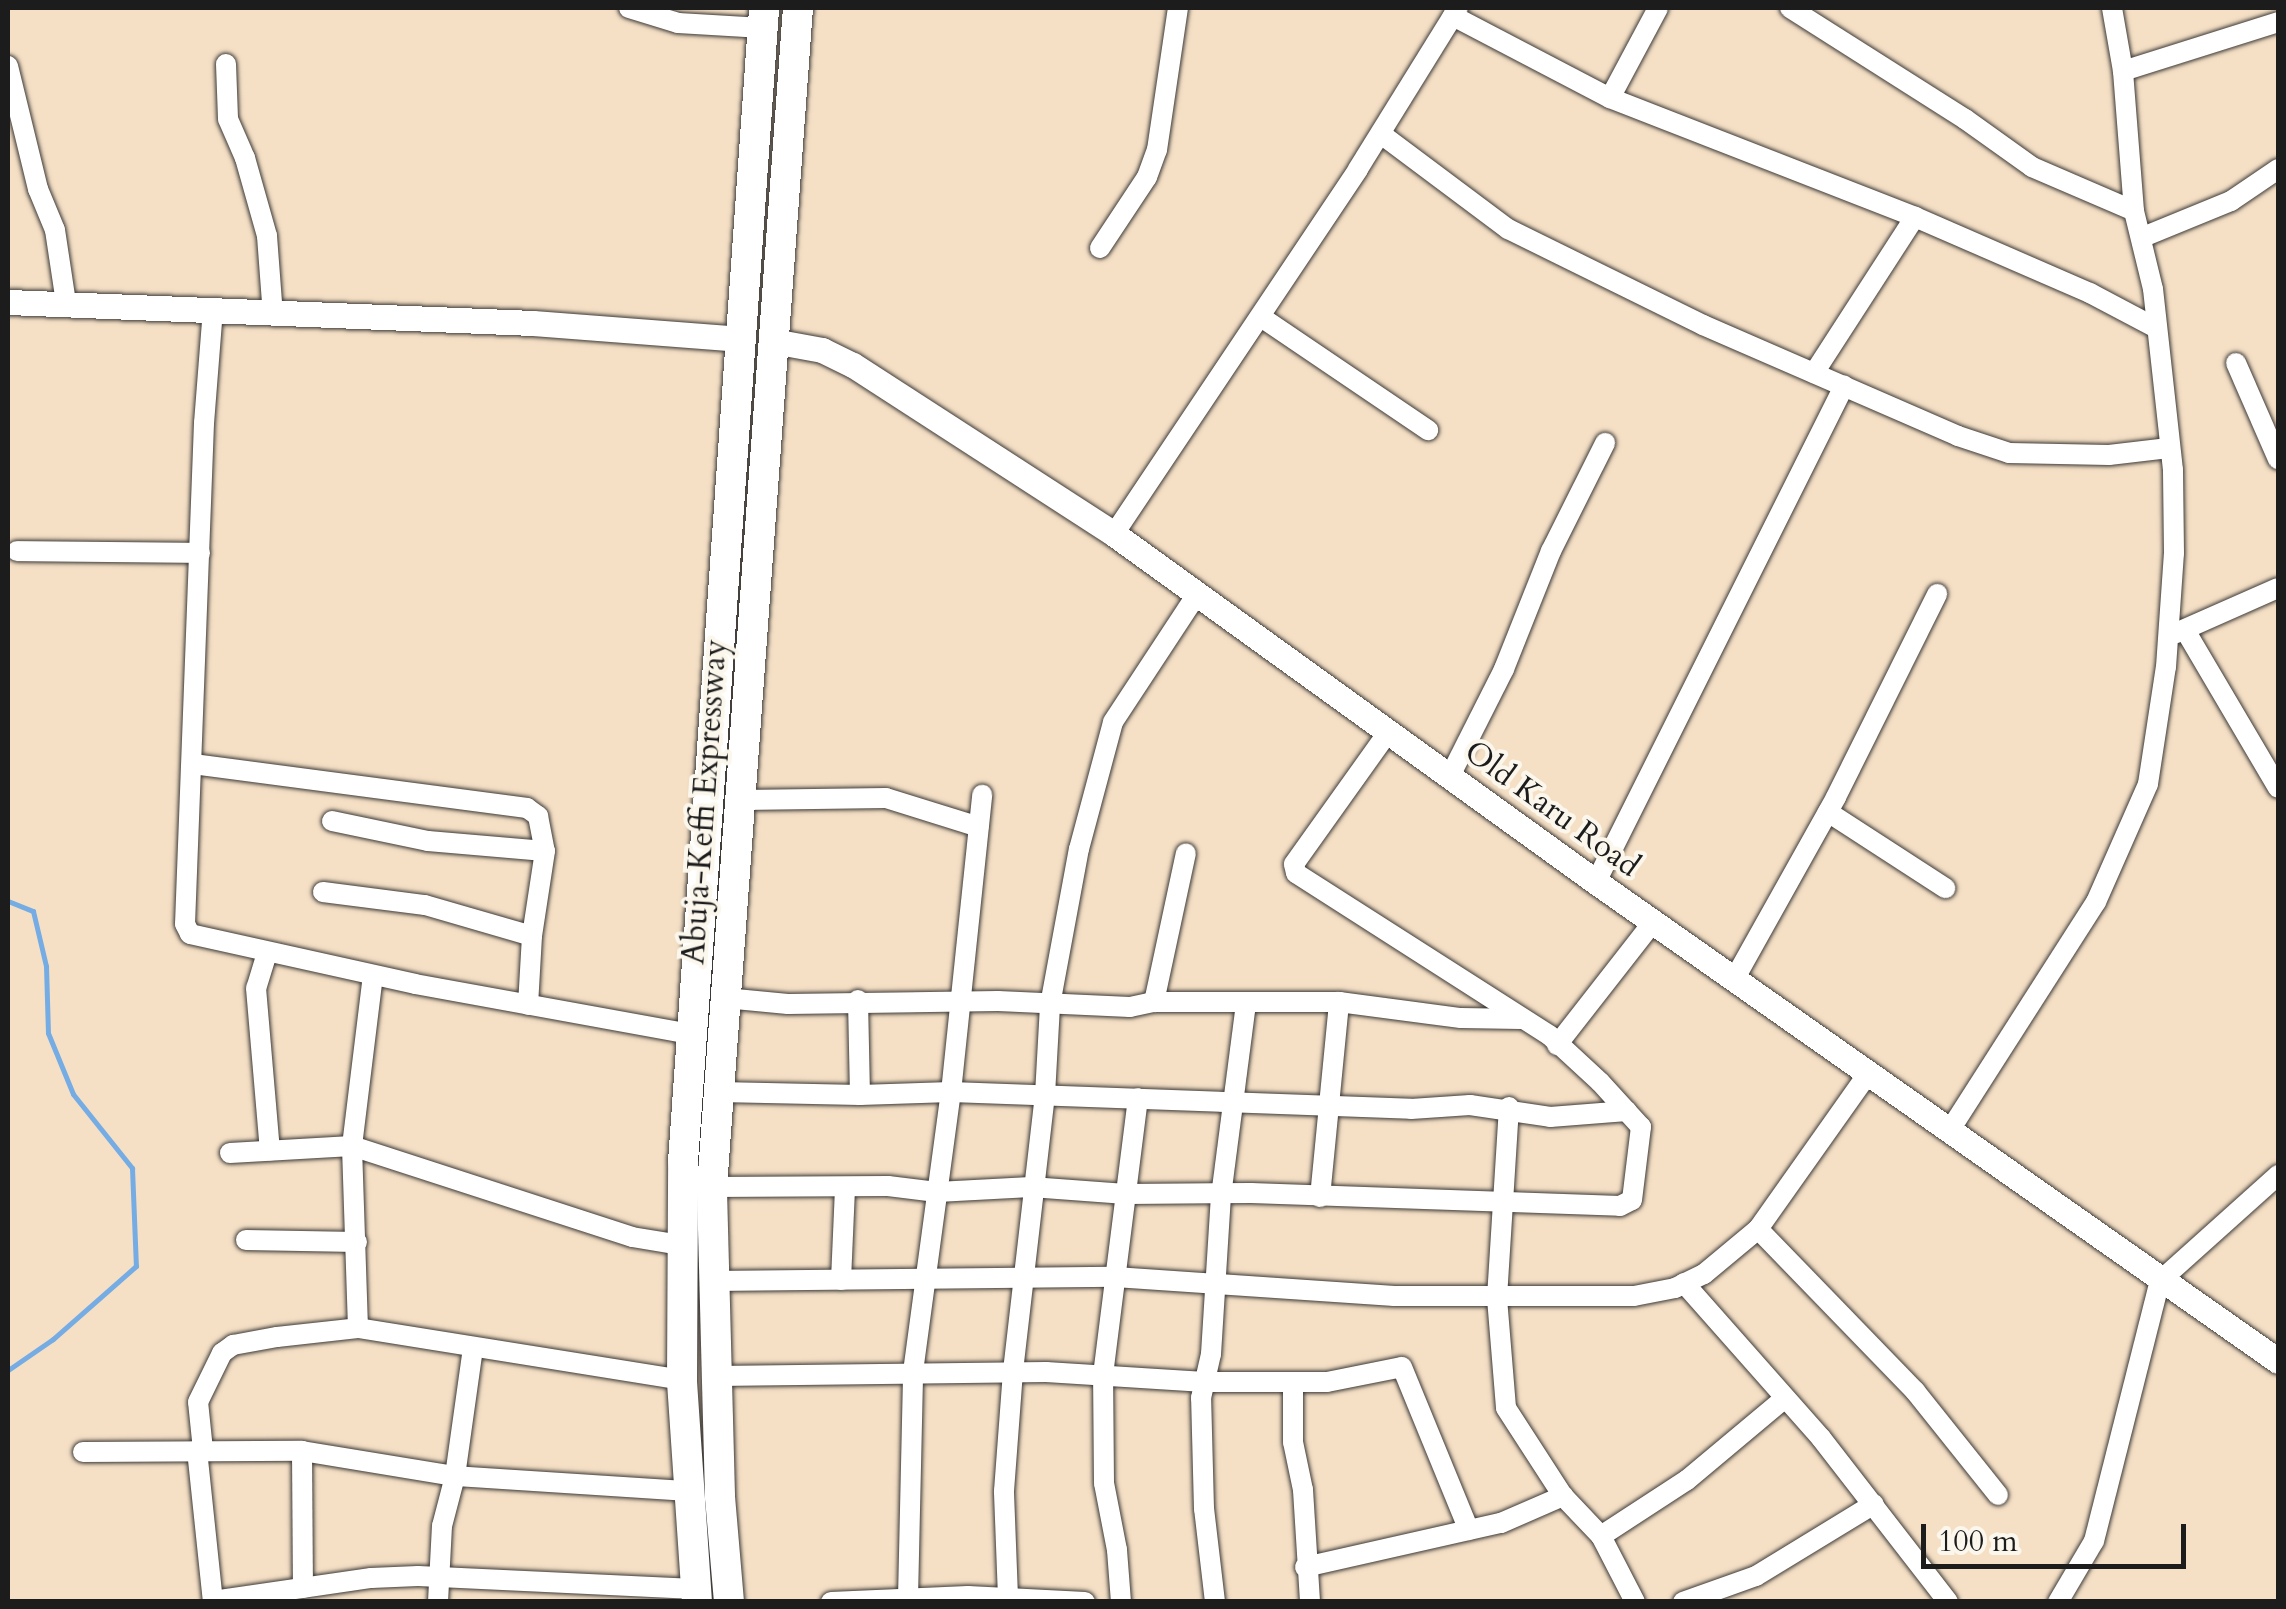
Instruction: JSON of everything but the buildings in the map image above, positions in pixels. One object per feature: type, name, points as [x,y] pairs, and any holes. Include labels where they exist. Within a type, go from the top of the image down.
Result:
[{"type":"highway","name":"Abuja-Keffi Expressway","points":[[729,1602],[716,1376],[712,1187],[798,8]]},
{"type":"highway","name":"Abuja-Keffi Expressway","points":[[696,1595],[682,1380],[681,1245],[689,1034],[763,18]]},
{"type":"main road","points":[[8,302],[533,323],[742,340]]},
{"type":"main road","name":"Old Karu Road","points":[[773,341],[822,350],[853,365],[1114,534],[1596,882],[2278,1361]]},
{"type":"street","points":[[629,8],[678,23],[763,18]]},
{"type":"street","points":[[1100,248],[1147,176],[1157,150],[1178,8]]},
{"type":"street","points":[[1610,98],[1658,8]]},
{"type":"street","points":[[1790,8],[1965,119],[2032,167],[2134,212]]},
{"type":"street","points":[[1950,1130],[2096,902],[2127,834],[2148,784],[2177,632],[2170,448],[2143,237],[2134,212],[2122,71],[2112,8]]},
{"type":"street","points":[[1114,534],[1260,318],[1456,12],[1610,98],[1915,217],[2090,293],[2156,328]]},
{"type":"street","points":[[2122,71],[2278,22]]},
{"type":"street","points":[[226,64],[228,119],[245,158],[266,236],[274,315]]},
{"type":"street","points":[[8,66],[38,189],[55,230],[66,303]]},
{"type":"street","points":[[1380,134],[1508,229],[1814,373],[2009,453],[2109,455],[2170,448]]},
{"type":"street","points":[[2143,237],[2231,201],[2278,169]]},
{"type":"street","points":[[1814,373],[1915,217]]},
{"type":"street","points":[[213,309],[185,924],[198,938],[689,1034]]},
{"type":"street","points":[[1260,318],[1428,430]]},
{"type":"street","points":[[2236,364],[2278,460]]},
{"type":"street","points":[[1596,882],[1844,386]]},
{"type":"street","points":[[1450,776],[1504,669],[1551,551],[1605,443]]},
{"type":"street","points":[[18,551],[200,553]]},
{"type":"street","points":[[2177,632],[2278,588]]},
{"type":"street","points":[[1008,1597],[1004,1491],[1013,1372],[1032,1187],[1046,1096],[1050,1005],[1078,849],[1113,722],[1197,594]]},
{"type":"street","points":[[1735,978],[1828,812],[1937,594]]},
{"type":"street","points":[[2177,632],[2278,788]]},
{"type":"street","points":[[712,1187],[888,1186],[936,1192],[1032,1187],[1126,1194],[1620,1206],[1632,1200],[1640,1128],[1627,1111],[1522,1018],[1296,872],[1294,864],[1388,732]]},
{"type":"street","points":[[193,764],[527,808],[538,816],[545,851],[532,936],[528,1005]]},
{"type":"street","points":[[908,1598],[913,1372],[951,1092],[982,795]]},
{"type":"street","points":[[742,800],[886,798],[979,827]]},
{"type":"street","points":[[1828,812],[1945,888]]},
{"type":"street","points":[[332,821],[428,841],[545,851]]},
{"type":"street","points":[[1154,1002],[1186,853]]},
{"type":"street","points":[[324,892],[425,906],[532,936]]},
{"type":"street","points":[[1557,1045],[1654,922]]},
{"type":"street","points":[[268,953],[256,988],[270,1150]]},
{"type":"street","points":[[358,1328],[352,1146],[373,975]]},
{"type":"street","points":[[725,998],[788,1004],[858,1000],[1050,1005],[1340,1002],[1462,1018],[1522,1018]]},
{"type":"street","points":[[858,1000],[860,1096]]},
{"type":"street","points":[[1320,1196],[1340,1002]]},
{"type":"street","points":[[1216,1602],[1204,1509],[1201,1398],[1217,1286],[1221,1196],[1246,1003]]},
{"type":"street","points":[[713,1281],[1115,1277],[1217,1286],[1497,1298],[1634,1296],[1684,1284],[1704,1274],[1758,1229],[1869,1072]]},
{"type":"street","points":[[719,1092],[860,1096],[951,1092],[1232,1105],[1277,1102],[1508,1108],[1550,1117],[1627,1111]]},
{"type":"street","points":[[1121,1602],[1117,1550],[1104,1483],[1103,1375],[1138,1098]]},
{"type":"street","points":[[1508,1108],[1497,1298],[1506,1408],[1564,1496],[1600,1536],[1636,1602]]},
{"type":"street","points":[[230,1153],[352,1146],[632,1237],[681,1245]]},
{"type":"street","points":[[2058,1602],[2094,1540],[2160,1281],[2278,1174]]},
{"type":"street","points":[[840,1280],[846,1189]]},
{"type":"street","points":[[1758,1229],[1914,1391],[1998,1495]]},
{"type":"street","points":[[246,1240],[357,1242]]},
{"type":"street","points":[[1684,1284],[1874,1504],[1948,1602]]},
{"type":"street","points":[[682,1380],[358,1328],[277,1337],[224,1349],[198,1402],[200,1450],[213,1601],[370,1578],[437,1578],[547,1593],[696,1595]]},
{"type":"street","points":[[438,1602],[442,1526],[455,1476],[473,1348]]},
{"type":"street","points":[[716,1376],[1013,1372],[1205,1382],[1328,1382],[1402,1366],[1469,1530]]},
{"type":"street","points":[[1292,1382],[1292,1442],[1303,1490],[1310,1602]]},
{"type":"street","points":[[1600,1536],[1687,1480],[1785,1398]]},
{"type":"street","points":[[302,1451],[303,1588]]},
{"type":"street","points":[[84,1452],[302,1451],[455,1476],[687,1491]]},
{"type":"street","points":[[1306,1566],[1523,1516],[1564,1496]]},
{"type":"street","points":[[1682,1602],[1756,1576],[1874,1504]]},
{"type":"street","points":[[832,1602],[1008,1597],[1085,1602]]},
{"type":"waterway","points":[[8,901],[33,911],[46,966],[48,1033],[73,1094],[132,1168],[136,1266],[53,1339],[8,1370]]}]
